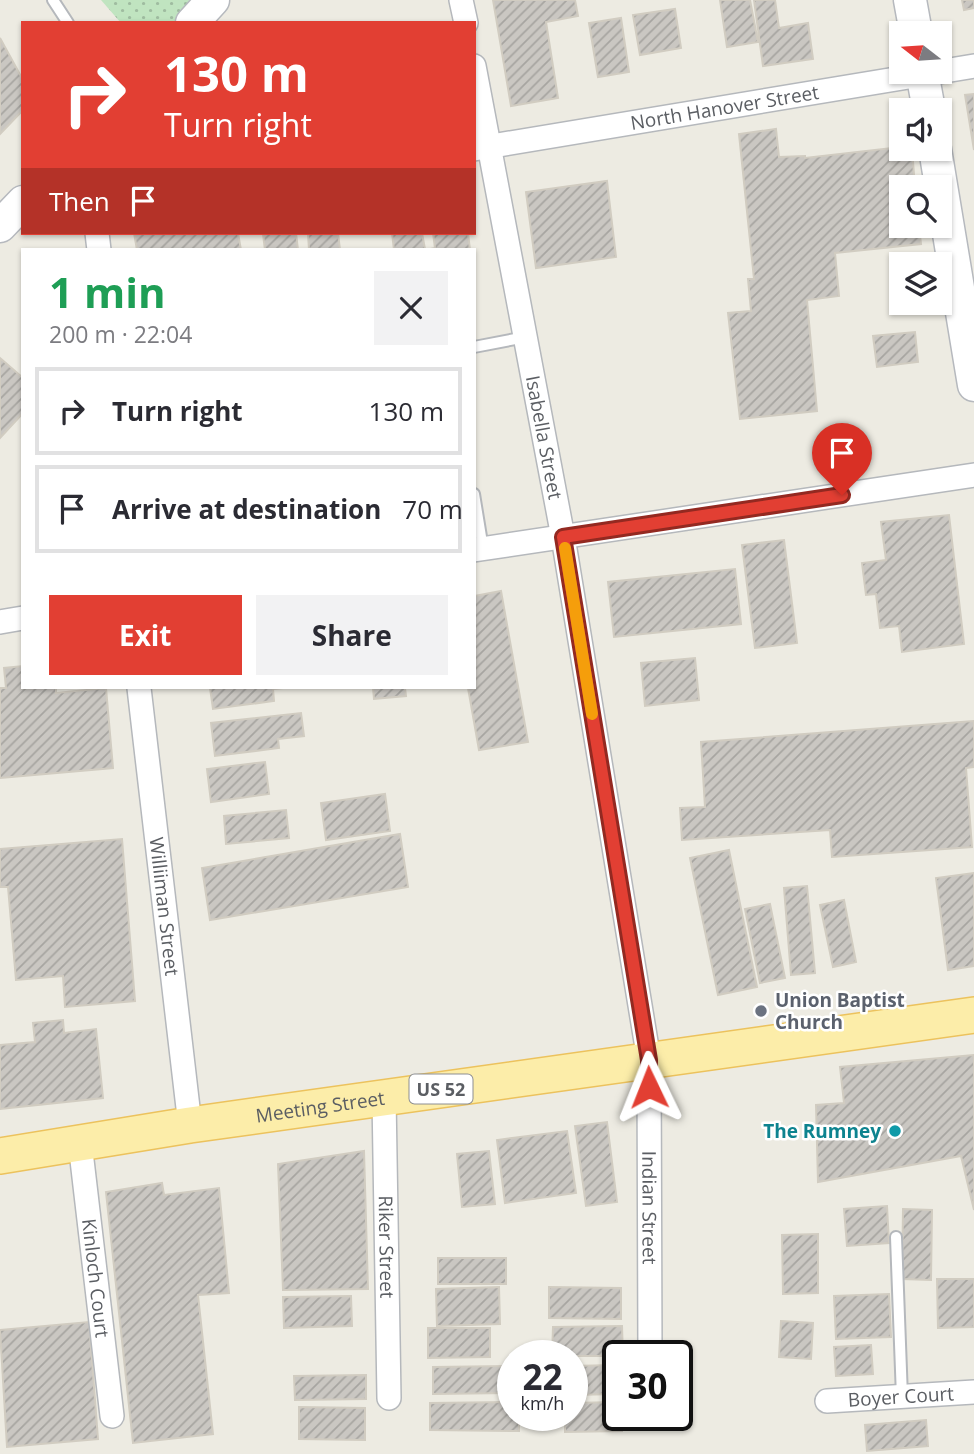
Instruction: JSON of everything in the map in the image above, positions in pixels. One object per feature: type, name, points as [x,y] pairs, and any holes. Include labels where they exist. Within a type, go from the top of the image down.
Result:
[{"type":"main road","name":"Meeting Street","points":[[0,1156],[190,1125],[974,1015]]},
{"type":"street","points":[[194,21],[213,0]]},
{"type":"street","points":[[461,0],[466,21]]},
{"type":"street","points":[[910,0],[914,21]]},
{"type":"street","name":"North Hanover Street","points":[[952,69],[974,66]]},
{"type":"street","name":"North Hanover Street","points":[[482,148],[889,79]]},
{"type":"street","name":"Isabella Street","points":[[476,86],[482,148],[526,337],[563,537],[649,1060]]},
{"type":"street","points":[[937,161],[974,385]]},
{"type":"street","points":[[0,226],[21,204]]},
{"type":"street","points":[[479,550],[974,475]]},
{"type":"street","points":[[0,622],[21,618]]},
{"type":"street","name":"Williiman Street","points":[[139,689],[190,1125]]},
{"type":"street","name":"Indian Street","points":[[649,1060],[650,1340]]},
{"type":"street","name":"Riker Street","points":[[384,1097],[389,1398]]},
{"type":"street","name":"Kinloch Court","points":[[80,1143],[112,1416]]},
{"type":"street","name":"Boyer Court","points":[[827,1401],[974,1392]]},
{"type":"lane","points":[[53,0],[67,21]]},
{"type":"lane","points":[[476,346],[526,337]]},
{"type":"lane","points":[[476,512],[479,550]]},
{"type":"lane","points":[[896,1237],[902,1397]]},
{"type":"green space","points":[[101,0],[213,0],[194,21],[119,21]]},
{"type":"building","points":[[493,0],[575,0],[578,16],[546,22],[558,98],[511,106]]},
{"type":"building","points":[[720,0],[750,0],[758,42],[727,47]]},
{"type":"building","points":[[754,0],[775,0],[779,28],[808,23],[813,59],[763,66]]},
{"type":"building","points":[[962,0],[974,0],[974,8],[964,10]]},
{"type":"building","points":[[675,9],[681,48],[640,55],[633,15]]},
{"type":"building","points":[[621,18],[629,72],[598,77],[589,23]]},
{"type":"building","points":[[0,38],[21,76],[21,112],[0,134]]},
{"type":"building","points":[[974,94],[974,150],[965,95]]},
{"type":"building","points":[[776,129],[779,157],[805,158],[889,148],[889,161],[913,161],[914,175],[889,175],[889,238],[920,238],[921,244],[835,253],[839,296],[807,300],[817,411],[740,419],[728,313],[751,311],[748,279],[754,279],[739,134]]},
{"type":"building","points":[[607,181],[616,257],[536,268],[526,192]]},
{"type":"building","points":[[134,235],[238,235],[241,248],[137,248]]},
{"type":"building","points":[[263,235],[296,235],[298,248],[265,248]]},
{"type":"building","points":[[308,235],[338,235],[340,248],[309,248]]},
{"type":"building","points":[[392,235],[422,235],[425,248],[394,248]]},
{"type":"building","points":[[433,235],[468,235],[470,248],[435,248]]},
{"type":"building","points":[[915,332],[918,362],[877,367],[873,336]]},
{"type":"building","points":[[0,358],[21,376],[21,415],[0,438]]},
{"type":"building","points":[[949,515],[964,644],[902,652],[899,626],[880,628],[876,594],[866,595],[862,563],[886,560],[881,522]]},
{"type":"building","points":[[784,540],[797,643],[755,648],[742,545]]},
{"type":"building","points":[[735,569],[741,624],[614,637],[608,582]]},
{"type":"building","points":[[501,591],[528,742],[479,750],[468,689],[476,689],[476,596]]},
{"type":"building","points":[[695,658],[699,700],[645,706],[641,663]]},
{"type":"building","points":[[21,666],[21,689],[56,689],[56,693],[106,689],[113,768],[0,778],[0,688],[6,688],[4,668]]},
{"type":"building","points":[[210,689],[273,689],[274,701],[213,709]]},
{"type":"building","points":[[373,689],[405,689],[406,696],[374,699]]},
{"type":"building","points":[[301,713],[304,736],[278,739],[279,748],[215,756],[211,723]]},
{"type":"building","points":[[974,721],[974,767],[966,768],[972,847],[832,857],[830,830],[682,840],[680,808],[705,807],[701,742]]},
{"type":"building","points":[[265,762],[269,794],[211,802],[207,769]]},
{"type":"building","points":[[385,794],[390,831],[326,840],[321,803]]},
{"type":"building","points":[[286,810],[289,838],[226,844],[224,816]]},
{"type":"building","points":[[400,834],[408,887],[210,920],[202,868]]},
{"type":"building","points":[[122,839],[135,1001],[65,1007],[63,976],[16,980],[8,887],[0,887],[0,849]]},
{"type":"building","points":[[729,850],[757,987],[718,995],[690,858]]},
{"type":"building","points":[[974,873],[974,966],[948,970],[936,878]]},
{"type":"building","points":[[807,886],[815,973],[791,975],[784,888]]},
{"type":"building","points":[[844,900],[856,962],[833,967],[820,905]]},
{"type":"building","points":[[770,904],[785,978],[760,983],[745,909]]},
{"type":"building","points":[[63,1020],[64,1033],[96,1029],[103,1098],[0,1109],[0,1045],[35,1042],[33,1023]]},
{"type":"building","name":"The Rumney","points":[[974,1055],[974,1210],[961,1156],[818,1182],[816,1105],[844,1103],[840,1067]]},
{"type":"building","points":[[607,1122],[617,1202],[586,1206],[575,1126]]},
{"type":"building","points":[[567,1131],[576,1193],[505,1203],[497,1140]]},
{"type":"building","points":[[364,1151],[368,1289],[283,1290],[278,1164]]},
{"type":"building","points":[[489,1151],[495,1204],[462,1207],[457,1154]]},
{"type":"building","points":[[162,1183],[164,1195],[219,1188],[229,1293],[198,1295],[213,1434],[133,1443],[106,1192]]},
{"type":"building","points":[[887,1206],[889,1243],[847,1246],[844,1209]]},
{"type":"building","points":[[903,1209],[932,1210],[931,1280],[902,1279]]},
{"type":"building","points":[[818,1234],[818,1293],[783,1294],[782,1235]]},
{"type":"building","points":[[438,1258],[506,1258],[506,1284],[438,1284]]},
{"type":"building","points":[[937,1279],[974,1279],[974,1327],[938,1328]]},
{"type":"building","points":[[499,1287],[500,1324],[437,1326],[436,1289]]},
{"type":"building","points":[[549,1287],[621,1288],[621,1319],[549,1318]]},
{"type":"building","points":[[889,1294],[891,1337],[836,1339],[834,1296]]},
{"type":"building","points":[[351,1296],[352,1326],[284,1328],[283,1297]]},
{"type":"building","points":[[781,1321],[813,1323],[811,1359],[779,1357]]},
{"type":"building","points":[[89,1322],[98,1439],[7,1447],[0,1330]]},
{"type":"building","points":[[622,1326],[622,1340],[602,1340],[602,1356],[588,1356],[588,1340],[553,1340],[553,1327]]},
{"type":"building","points":[[428,1328],[490,1328],[490,1357],[428,1358]]},
{"type":"building","points":[[871,1345],[873,1374],[836,1376],[834,1347]]},
{"type":"building","points":[[602,1365],[602,1394],[588,1395],[588,1366]]},
{"type":"building","points":[[497,1366],[497,1393],[433,1394],[433,1367]]},
{"type":"building","points":[[366,1375],[366,1399],[295,1400],[294,1376]]},
{"type":"building","points":[[497,1402],[497,1431],[430,1430],[430,1403]]},
{"type":"building","points":[[602,1402],[602,1431],[622,1431],[565,1432],[588,1431],[588,1403]]},
{"type":"building","points":[[299,1407],[365,1408],[365,1440],[299,1439]]},
{"type":"building","points":[[926,1420],[928,1446],[867,1451],[865,1425]]},
{"type":"slow traffic","points":[[565,548],[592,714]]},
{"type":"place","name":"Union Baptist Church","points":[[761,1011]]},
{"type":"place","name":"The Rumney","points":[[895,1131]]},
{"type":"route","points":[[649,1087],[649,1060],[563,537],[842,495]]}]
